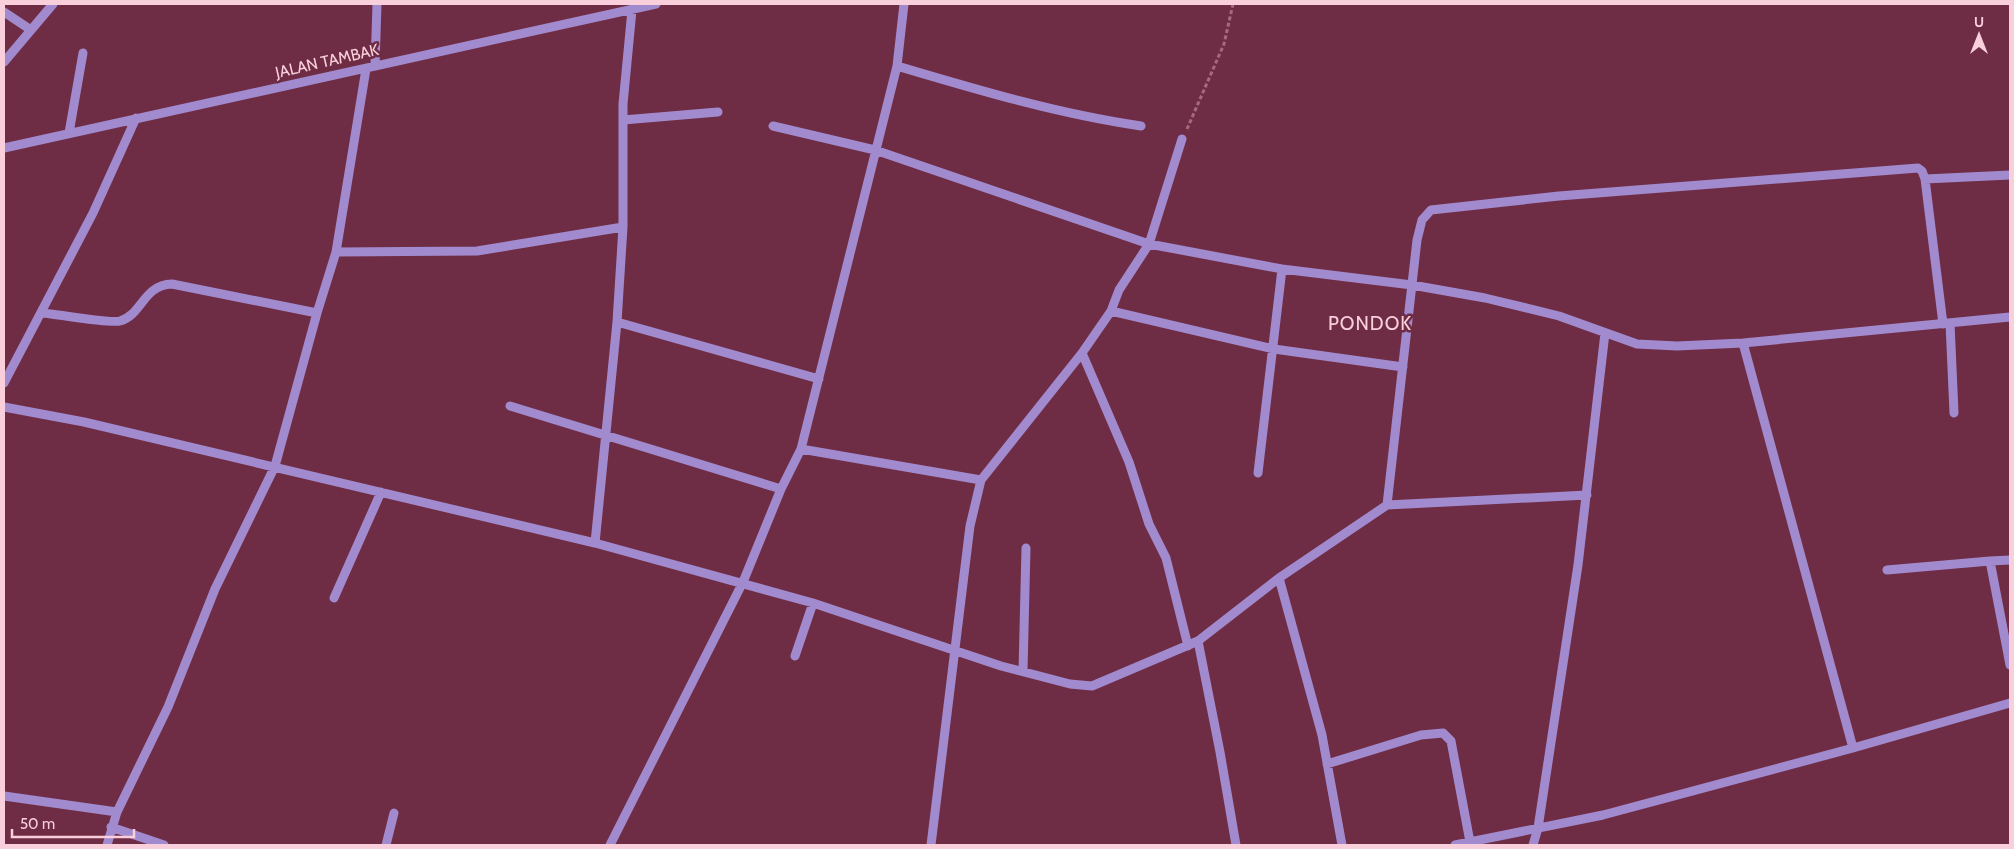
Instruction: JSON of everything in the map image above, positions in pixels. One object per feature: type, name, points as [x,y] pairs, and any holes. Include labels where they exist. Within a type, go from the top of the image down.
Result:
[{"type":"street","points":[[4,62],[29,28],[53,4]]},
{"type":"street","points":[[375,65],[377,4]]},
{"type":"street","name":"JALAN TAMBAK","points":[[4,148],[656,4]]},
{"type":"street","points":[[610,845],[743,582],[781,489],[801,449],[874,150],[897,66],[904,4]]},
{"type":"street","points":[[595,543],[617,322],[623,227],[623,120],[632,10]]},
{"type":"street","points":[[4,12],[29,28]]},
{"type":"street","points":[[69,133],[83,53]]},
{"type":"street","points":[[897,66],[1085,118],[1141,126]]},
{"type":"street","points":[[106,845],[116,812],[168,707],[215,589],[275,466],[316,313],[336,252],[366,69]]},
{"type":"street","points":[[623,120],[718,112]]},
{"type":"street","points":[[4,383],[93,213],[136,118]]},
{"type":"street","points":[[773,126],[874,150],[1149,244],[1282,269],[1412,285],[1522,306],[1637,344],[1677,346],[1743,343],[2010,317]]},
{"type":"street","points":[[931,845],[970,526],[981,480],[1082,353],[1111,311],[1119,290],[1149,244],[1182,139]]},
{"type":"street","points":[[1386,505],[1420,227],[1426,214],[1439,208],[1560,196],[1907,168],[1921,169],[1925,179],[1947,323],[1954,412]]},
{"type":"street","points":[[1925,179],[2010,175]]},
{"type":"street","points":[[336,252],[477,251],[623,227]]},
{"type":"street","points":[[1258,473],[1282,269]]},
{"type":"street","points":[[42,313],[118,322],[130,316],[157,287],[172,284],[316,313]]},
{"type":"street","points":[[1111,311],[1274,349],[1403,367]]},
{"type":"street","points":[[617,322],[819,379]]},
{"type":"street","points":[[1534,845],[1578,565],[1605,332]]},
{"type":"street","points":[[1743,343],[1853,748]]},
{"type":"street","points":[[1082,353],[1129,462],[1149,524],[1166,558],[1188,646]]},
{"type":"street","points":[[510,406],[607,434],[781,489]]},
{"type":"street","points":[[4,408],[84,422],[595,543],[743,582],[813,603],[954,652],[1070,684],[1092,686],[1188,646],[1199,644],[1280,581],[1386,505],[1586,495]]},
{"type":"street","points":[[801,449],[981,480]]},
{"type":"street","points":[[334,598],[381,492]]},
{"type":"street","points":[[1023,671],[1026,548]]},
{"type":"street","points":[[1888,570],[2010,560]]},
{"type":"street","points":[[1990,561],[2010,665]]},
{"type":"street","points":[[1280,581],[1322,735],[1342,845]]},
{"type":"street","points":[[795,656],[813,603]]},
{"type":"street","points":[[1199,644],[1204,662],[1236,845]]},
{"type":"street","points":[[1455,845],[1603,815],[1853,748],[2010,703]]},
{"type":"street","points":[[1327,764],[1422,735],[1443,733],[1451,741],[1470,842]]},
{"type":"street","points":[[4,796],[116,812]]},
{"type":"street","points":[[386,845],[394,813]]},
{"type":"street","points":[[111,827],[164,845]]},
{"type":"path","points":[[1182,139],[1224,44],[1233,4]]},
{"type":"district","name":"PONDOK","points":[[1370,323]]}]
